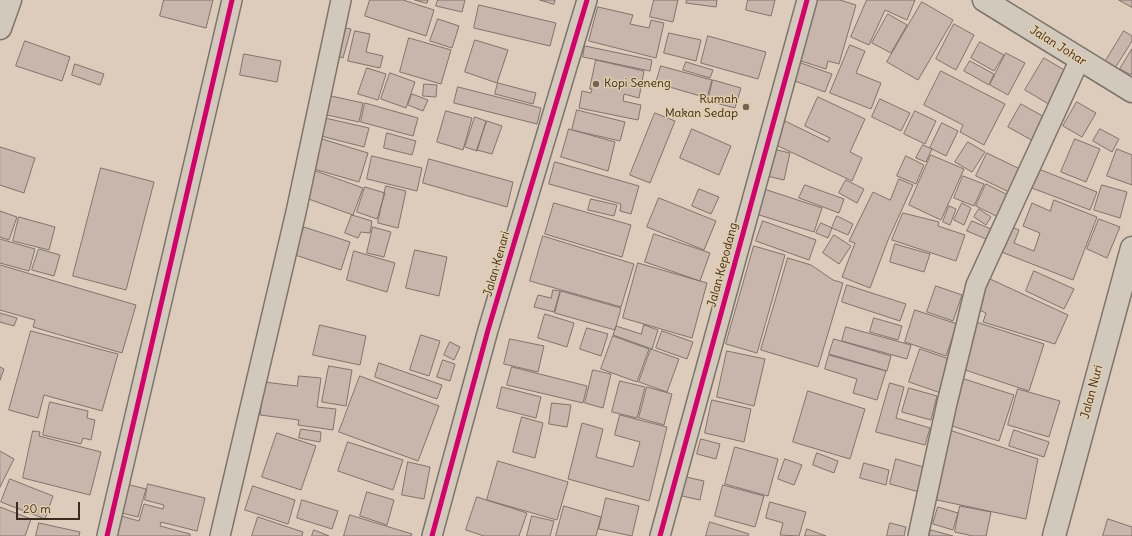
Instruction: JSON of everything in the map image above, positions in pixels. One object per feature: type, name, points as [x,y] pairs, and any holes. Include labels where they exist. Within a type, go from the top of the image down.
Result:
[{"type":"street","points":[[0,28],[10,0]]},
{"type":"street","points":[[107,536],[232,0]]},
{"type":"street","points":[[220,536],[296,212],[341,0]]},
{"type":"street","name":"Jalan Kenari","points":[[432,536],[488,330],[587,0]]},
{"type":"street","name":"Jalan Kepodang","points":[[660,536],[806,0]]},
{"type":"street","name":"Jalan Johar","points":[[984,0],[1132,91]]},
{"type":"street","points":[[918,536],[947,403],[976,285],[1080,59]]},
{"type":"street","name":"Jalan Nuri","points":[[1054,536],[1132,248]]},
{"type":"building","points":[[164,0],[213,0],[206,28],[160,16]]},
{"type":"building","points":[[370,0],[403,0],[434,10],[426,36],[365,16]]},
{"type":"building","points":[[415,0],[428,0],[427,3]]},
{"type":"building","points":[[438,0],[465,0],[462,12],[436,6]]},
{"type":"building","points":[[540,0],[555,0],[554,4]]},
{"type":"building","points":[[654,0],[678,0],[673,22],[650,17]]},
{"type":"building","points":[[687,0],[717,0],[716,7],[686,3]]},
{"type":"building","points":[[748,0],[775,0],[771,16],[746,10]]},
{"type":"building","points":[[815,0],[840,0],[856,5],[839,64],[828,61],[826,69],[798,60]]},
{"type":"building","points":[[867,0],[915,0],[907,20],[885,10],[869,45],[851,37]]},
{"type":"building","points":[[1119,0],[1132,0],[1132,7]]},
{"type":"building","points":[[922,2],[953,20],[918,80],[887,62]]},
{"type":"building","points":[[479,5],[556,23],[550,46],[474,28]]},
{"type":"building","points":[[598,7],[633,15],[630,24],[649,28],[651,20],[664,23],[656,58],[589,41]]},
{"type":"building","points":[[888,14],[907,25],[891,53],[872,43]]},
{"type":"building","points":[[438,19],[459,26],[452,48],[430,41]]},
{"type":"building","points":[[954,24],[974,35],[956,70],[936,59]]},
{"type":"building","points":[[341,27],[351,29],[343,58],[334,55]]},
{"type":"building","points":[[355,31],[370,34],[366,52],[383,56],[380,68],[348,61]]},
{"type":"building","points":[[1124,31],[1132,36],[1132,41],[1115,68],[1105,62]]},
{"type":"building","points":[[669,33],[701,40],[696,61],[664,53]]},
{"type":"building","points":[[708,36],[766,52],[758,79],[701,63]]},
{"type":"building","points":[[409,38],[451,50],[441,84],[400,72]]},
{"type":"building","points":[[475,40],[508,50],[497,83],[465,72]]},
{"type":"building","points":[[25,41],[70,57],[62,81],[16,66]]},
{"type":"building","points":[[980,42],[1004,55],[994,71],[971,58]]},
{"type":"building","points":[[850,45],[865,51],[856,73],[881,83],[871,109],[830,93]]},
{"type":"building","points":[[585,46],[652,60],[650,71],[583,57]]},
{"type":"building","points":[[1132,49],[1132,72],[1131,75],[1120,69]]},
{"type":"building","points":[[1006,53],[1025,63],[1008,95],[990,85]]},
{"type":"building","points":[[244,54],[281,61],[277,82],[240,75]]},
{"type":"building","points":[[1044,58],[1071,74],[1052,106],[1025,90]]},
{"type":"building","points":[[596,60],[644,71],[639,98],[624,94],[623,101],[641,105],[638,120],[579,108],[582,91],[591,93],[592,89],[590,89]]},
{"type":"building","points":[[970,61],[994,74],[989,85],[964,71]]},
{"type":"building","points":[[686,62],[713,70],[710,78],[683,70]]},
{"type":"building","points":[[798,62],[832,74],[825,92],[792,80]]},
{"type":"building","points":[[75,64],[104,74],[100,85],[72,75]]},
{"type":"building","points":[[661,66],[712,80],[707,98],[656,83]]},
{"type":"building","points":[[367,68],[386,74],[378,100],[358,94]]},
{"type":"building","points":[[941,71],[1005,104],[984,145],[960,132],[963,125],[924,105]]},
{"type":"building","points":[[390,73],[415,82],[406,108],[381,99]]},
{"type":"building","points":[[713,80],[741,88],[735,108],[708,101]]},
{"type":"building","points":[[498,83],[536,93],[533,104],[495,94]]},
{"type":"building","points":[[424,84],[437,85],[436,97],[423,96]]},
{"type":"building","points":[[458,87],[541,108],[537,124],[454,103]]},
{"type":"building","points":[[412,94],[428,100],[423,111],[408,105]]},
{"type":"building","points":[[331,96],[363,103],[359,122],[327,115]]},
{"type":"building","points":[[818,97],[865,119],[850,152],[862,158],[852,181],[774,144],[785,121],[828,142],[830,138],[805,126]]},
{"type":"building","points":[[880,99],[910,113],[901,131],[872,117]]},
{"type":"building","points":[[1077,102],[1096,113],[1082,137],[1063,126]]},
{"type":"building","points":[[365,103],[418,118],[413,136],[361,122]]},
{"type":"building","points":[[1021,104],[1048,119],[1035,142],[1008,127]]},
{"type":"building","points":[[577,110],[625,122],[620,141],[572,130]]},
{"type":"building","points":[[446,111],[472,118],[463,150],[437,142]]},
{"type":"building","points":[[915,111],[936,121],[925,144],[904,134]]},
{"type":"building","points":[[655,113],[675,121],[650,183],[630,175]]},
{"type":"building","points":[[475,117],[486,121],[477,151],[465,147]]},
{"type":"building","points":[[325,118],[369,128],[364,147],[321,136]]},
{"type":"building","points":[[487,121],[502,126],[492,154],[477,150]]},
{"type":"building","points":[[942,123],[958,131],[946,156],[930,148]]},
{"type":"building","points":[[569,129],[615,142],[608,171],[561,157]]},
{"type":"building","points":[[692,129],[731,146],[719,175],[680,158]]},
{"type":"building","points":[[1100,129],[1119,139],[1112,152],[1093,141]]},
{"type":"building","points":[[387,133],[416,141],[412,155],[384,148]]},
{"type":"building","points":[[322,139],[368,153],[359,182],[314,169]]},
{"type":"building","points":[[1075,139],[1100,149],[1086,182],[1061,172]]},
{"type":"building","points":[[968,142],[985,152],[972,172],[955,162]]},
{"type":"building","points":[[923,145],[932,149],[926,162],[916,158]]},
{"type":"building","points":[[0,147],[35,158],[24,193],[0,185]]},
{"type":"building","points":[[773,149],[790,153],[784,180],[767,176]]},
{"type":"building","points":[[1117,149],[1132,155],[1132,185],[1107,176]]},
{"type":"building","points":[[987,153],[1024,171],[1013,194],[976,176]]},
{"type":"building","points":[[931,155],[964,169],[941,220],[909,205]]},
{"type":"building","points":[[372,156],[422,168],[417,191],[367,179]]},
{"type":"building","points":[[906,156],[924,165],[916,184],[897,176]]},
{"type":"building","points":[[429,159],[513,182],[507,207],[423,183]]},
{"type":"building","points":[[555,162],[639,186],[631,214],[620,211],[621,204],[549,184]]},
{"type":"building","points":[[1031,166],[1097,192],[1090,210],[1024,185]]},
{"type":"building","points":[[101,168],[154,182],[126,290],[73,276]]},
{"type":"building","points":[[313,170],[363,188],[353,215],[303,197]]},
{"type":"building","points":[[963,176],[984,184],[974,206],[954,198]]},
{"type":"building","points":[[899,179],[913,185],[888,240],[870,288],[842,277],[855,243],[849,241],[873,192],[890,200]]},
{"type":"building","points":[[846,180],[864,189],[857,203],[839,193]]},
{"type":"building","points":[[986,184],[1010,196],[1000,218],[976,206]]},
{"type":"building","points":[[805,185],[844,199],[839,213],[799,198]]},
{"type":"building","points":[[1102,185],[1127,192],[1120,218],[1094,210]]},
{"type":"building","points":[[386,186],[406,191],[398,228],[378,223]]},
{"type":"building","points":[[365,187],[385,193],[377,219],[357,212]]},
{"type":"building","points":[[699,189],[719,197],[711,214],[692,206]]},
{"type":"building","points":[[764,189],[822,208],[814,232],[756,214]]},
{"type":"building","points":[[659,198],[716,221],[704,250],[647,227]]},
{"type":"building","points":[[591,199],[617,205],[614,216],[588,210]]},
{"type":"building","points":[[1054,200],[1097,217],[1073,280],[999,251],[1009,226],[1019,230],[1014,243],[1034,251],[1040,233],[1023,226],[1032,203],[1050,211]]},
{"type":"building","points":[[554,203],[631,225],[622,257],[545,234]]},
{"type":"building","points":[[962,203],[971,208],[964,225],[954,220]]},
{"type":"building","points":[[949,206],[956,209],[950,225],[943,222]]},
{"type":"building","points":[[979,209],[991,217],[986,225],[974,217]]},
{"type":"building","points":[[0,211],[17,217],[9,240],[0,237]]},
{"type":"building","points":[[903,213],[939,222],[938,226],[965,235],[956,261],[892,240]]},
{"type":"building","points":[[352,215],[372,221],[370,233],[361,232],[358,238],[345,233]]},
{"type":"building","points":[[837,216],[853,224],[848,235],[832,228]]},
{"type":"building","points":[[19,217],[55,227],[49,250],[13,241]]},
{"type":"building","points":[[1099,219],[1120,227],[1107,258],[1087,249]]},
{"type":"building","points":[[763,221],[816,240],[809,260],[756,241]]},
{"type":"building","points":[[972,221],[991,229],[986,239],[967,231]]},
{"type":"building","points":[[821,223],[832,228],[828,238],[816,233]]},
{"type":"building","points":[[304,227],[350,242],[341,270],[295,255]]},
{"type":"building","points":[[373,227],[391,232],[384,257],[367,253]]},
{"type":"building","points":[[654,234],[710,253],[700,281],[645,262]]},
{"type":"building","points":[[834,235],[851,246],[839,264],[823,253]]},
{"type":"building","points":[[543,236],[634,264],[621,307],[530,281]]},
{"type":"building","points":[[0,239],[35,249],[29,271],[0,263]]},
{"type":"building","points":[[895,244],[930,254],[924,272],[890,262]]},
{"type":"building","points":[[754,246],[785,255],[757,353],[726,344]]},
{"type":"building","points":[[39,249],[60,255],[54,276],[32,270]]},
{"type":"building","points":[[415,250],[447,257],[439,296],[406,288]]},
{"type":"building","points":[[354,251],[395,263],[387,292],[347,280]]},
{"type":"building","points":[[788,258],[811,265],[833,280],[843,283],[818,367],[761,350]]},
{"type":"building","points":[[638,263],[707,283],[692,338],[623,318]]},
{"type":"building","points":[[0,265],[136,305],[122,353],[33,327],[35,320],[0,310]]},
{"type":"building","points":[[1034,271],[1074,289],[1064,309],[1026,291]]},
{"type":"building","points":[[988,278],[1068,315],[1055,344],[983,322],[986,313],[975,308]]},
{"type":"building","points":[[847,285],[906,304],[900,321],[842,302]]},
{"type":"building","points":[[936,286],[962,295],[953,321],[927,312]]},
{"type":"building","points":[[553,290],[560,291],[554,312],[534,307],[538,295],[551,298]]},
{"type":"building","points":[[561,291],[621,308],[615,330],[555,313]]},
{"type":"building","points":[[915,310],[957,324],[946,356],[905,342]]},
{"type":"building","points":[[0,313],[17,318],[14,326],[0,322]]},
{"type":"building","points":[[545,314],[574,323],[567,347],[538,338]]},
{"type":"building","points":[[874,318],[902,326],[898,340],[870,332]]},
{"type":"building","points":[[973,321],[1044,344],[1029,391],[959,368]]},
{"type":"building","points":[[320,325],[366,336],[360,365],[313,355]]},
{"type":"building","points":[[644,325],[658,330],[652,349],[613,335],[616,326],[641,334]]},
{"type":"building","points":[[846,327],[911,345],[907,359],[842,341]]},
{"type":"building","points":[[587,328],[608,334],[601,356],[580,349]]},
{"type":"building","points":[[31,331],[118,354],[102,411],[44,395],[38,418],[9,410]]},
{"type":"building","points":[[662,331],[693,342],[687,359],[656,348]]},
{"type":"building","points":[[421,335],[440,341],[429,376],[410,370]]},
{"type":"building","points":[[613,336],[649,349],[637,382],[601,369]]},
{"type":"building","points":[[510,339],[544,346],[538,372],[504,364]]},
{"type":"building","points":[[834,339],[891,356],[887,371],[829,354]]},
{"type":"building","points":[[450,342],[460,347],[454,360],[444,355]]},
{"type":"building","points":[[651,349],[679,359],[667,392],[639,382]]},
{"type":"building","points":[[920,349],[952,360],[941,393],[909,382]]},
{"type":"building","points":[[727,351],[765,359],[754,406],[717,397]]},
{"type":"building","points":[[829,355],[886,371],[877,400],[853,393],[857,379],[825,369]]},
{"type":"building","points":[[443,360],[455,364],[450,381],[437,377]]},
{"type":"building","points":[[379,363],[442,385],[437,399],[375,377]]},
{"type":"building","points":[[329,366],[352,370],[346,406],[322,402]]},
{"type":"building","points":[[0,367],[4,369],[0,380]]},
{"type":"building","points":[[512,367],[587,386],[583,403],[507,385]]},
{"type":"building","points":[[593,370],[611,374],[603,408],[585,403]]},
{"type":"building","points":[[299,376],[321,378],[317,407],[336,409],[333,430],[298,425],[299,420],[260,415],[264,382],[297,386]]},
{"type":"building","points":[[360,376],[439,406],[418,461],[339,432]]},
{"type":"building","points":[[958,377],[1014,395],[999,441],[943,423]]},
{"type":"building","points":[[620,381],[645,387],[637,418],[612,412]]},
{"type":"building","points":[[890,383],[904,387],[896,418],[930,428],[925,445],[876,432]]},
{"type":"building","points":[[502,387],[541,397],[536,418],[497,408]]},
{"type":"building","points":[[647,387],[672,394],[664,425],[639,418]]},
{"type":"building","points":[[909,388],[937,396],[931,420],[902,412]]},
{"type":"building","points":[[1018,389],[1060,401],[1049,437],[1008,425]]},
{"type":"building","points":[[808,391],[865,409],[850,459],[793,442]]},
{"type":"building","points":[[712,400],[751,409],[744,442],[705,433]]},
{"type":"building","points":[[50,402],[88,411],[87,418],[95,420],[91,440],[83,438],[81,444],[43,435]]},
{"type":"building","points":[[552,403],[571,405],[567,427],[549,424]]},
{"type":"building","points":[[620,415],[667,427],[649,501],[568,479],[582,423],[603,429],[596,457],[633,467],[640,442],[615,435]]},
{"type":"building","points":[[522,417],[543,423],[535,458],[513,452]]},
{"type":"building","points":[[301,429],[321,432],[320,442],[299,438]]},
{"type":"building","points":[[949,430],[1038,459],[1026,519],[937,500]]},
{"type":"building","points":[[1014,430],[1049,442],[1044,457],[1009,446]]},
{"type":"building","points":[[33,431],[40,432],[39,436],[101,452],[90,495],[23,478]]},
{"type":"building","points":[[277,433],[316,446],[301,490],[262,477]]},
{"type":"building","points":[[701,439],[720,444],[716,459],[697,454]]},
{"type":"building","points":[[348,442],[403,460],[393,490],[338,471]]},
{"type":"building","points":[[735,447],[778,459],[768,496],[725,484]]},
{"type":"building","points":[[0,451],[14,459],[0,487]]},
{"type":"building","points":[[817,453],[838,461],[834,473],[813,465]]},
{"type":"building","points":[[785,459],[802,465],[794,485],[778,479]]},
{"type":"building","points":[[896,459],[930,469],[923,493],[890,484]]},
{"type":"building","points":[[498,461],[568,482],[557,520],[487,500]]},
{"type":"building","points":[[408,462],[430,467],[424,499],[402,495]]},
{"type":"building","points":[[864,463],[889,470],[886,485],[860,478]]},
{"type":"building","points":[[686,477],[704,481],[700,500],[682,496]]},
{"type":"building","points":[[10,479],[53,496],[45,519],[1,502]]},
{"type":"building","points":[[126,484],[146,489],[138,517],[118,512]]},
{"type":"building","points":[[148,484],[205,498],[197,531],[161,522],[160,526],[190,534],[190,536],[116,536],[118,515],[139,521],[144,504],[163,509],[164,505],[145,500]]},
{"type":"building","points":[[723,485],[764,496],[755,527],[715,516]]},
{"type":"building","points":[[253,486],[295,500],[288,524],[245,510]]},
{"type":"building","points":[[367,492],[394,500],[387,525],[360,516]]},
{"type":"building","points":[[477,497],[527,513],[519,536],[484,536],[466,530]]},
{"type":"building","points":[[606,498],[639,506],[632,536],[599,529]]},
{"type":"building","points":[[302,500],[338,511],[332,529],[297,518]]},
{"type":"building","points":[[770,502],[806,512],[799,536],[780,535],[783,523],[766,518]]},
{"type":"building","points":[[564,506],[601,517],[596,536],[556,536]]},
{"type":"building","points":[[960,506],[991,512],[986,536],[973,536],[955,532]]},
{"type":"building","points":[[0,507],[31,519],[25,536],[0,536]]},
{"type":"building","points":[[938,507],[958,513],[953,530],[933,524]]},
{"type":"building","points":[[350,515],[412,534],[411,536],[344,536]]},
{"type":"building","points":[[532,516],[554,521],[550,536],[527,536]]},
{"type":"building","points":[[258,517],[303,532],[302,536],[252,536]]},
{"type":"building","points":[[1108,519],[1132,527],[1132,536],[1103,536]]},
{"type":"building","points":[[710,522],[749,534],[748,536],[706,536]]},
{"type":"building","points":[[39,523],[80,532],[79,536],[36,536]]},
{"type":"building","points":[[890,523],[906,527],[904,536],[887,536]]},
{"type":"building","points":[[807,529],[826,536],[805,536]]},
{"type":"building","points":[[314,530],[329,536],[312,536]]},
{"type":"building","points":[[931,530],[953,536],[929,536]]},
{"type":"cycle path","points":[[107,536],[232,0]]},
{"type":"cycle path","points":[[432,536],[488,330],[587,0]]},
{"type":"cycle path","points":[[660,536],[807,0]]},
{"type":"place","name":"Kopi Seneng","points":[[596,84]]},
{"type":"place","name":"Rumah Makan Sedap","points":[[746,107]]}]
